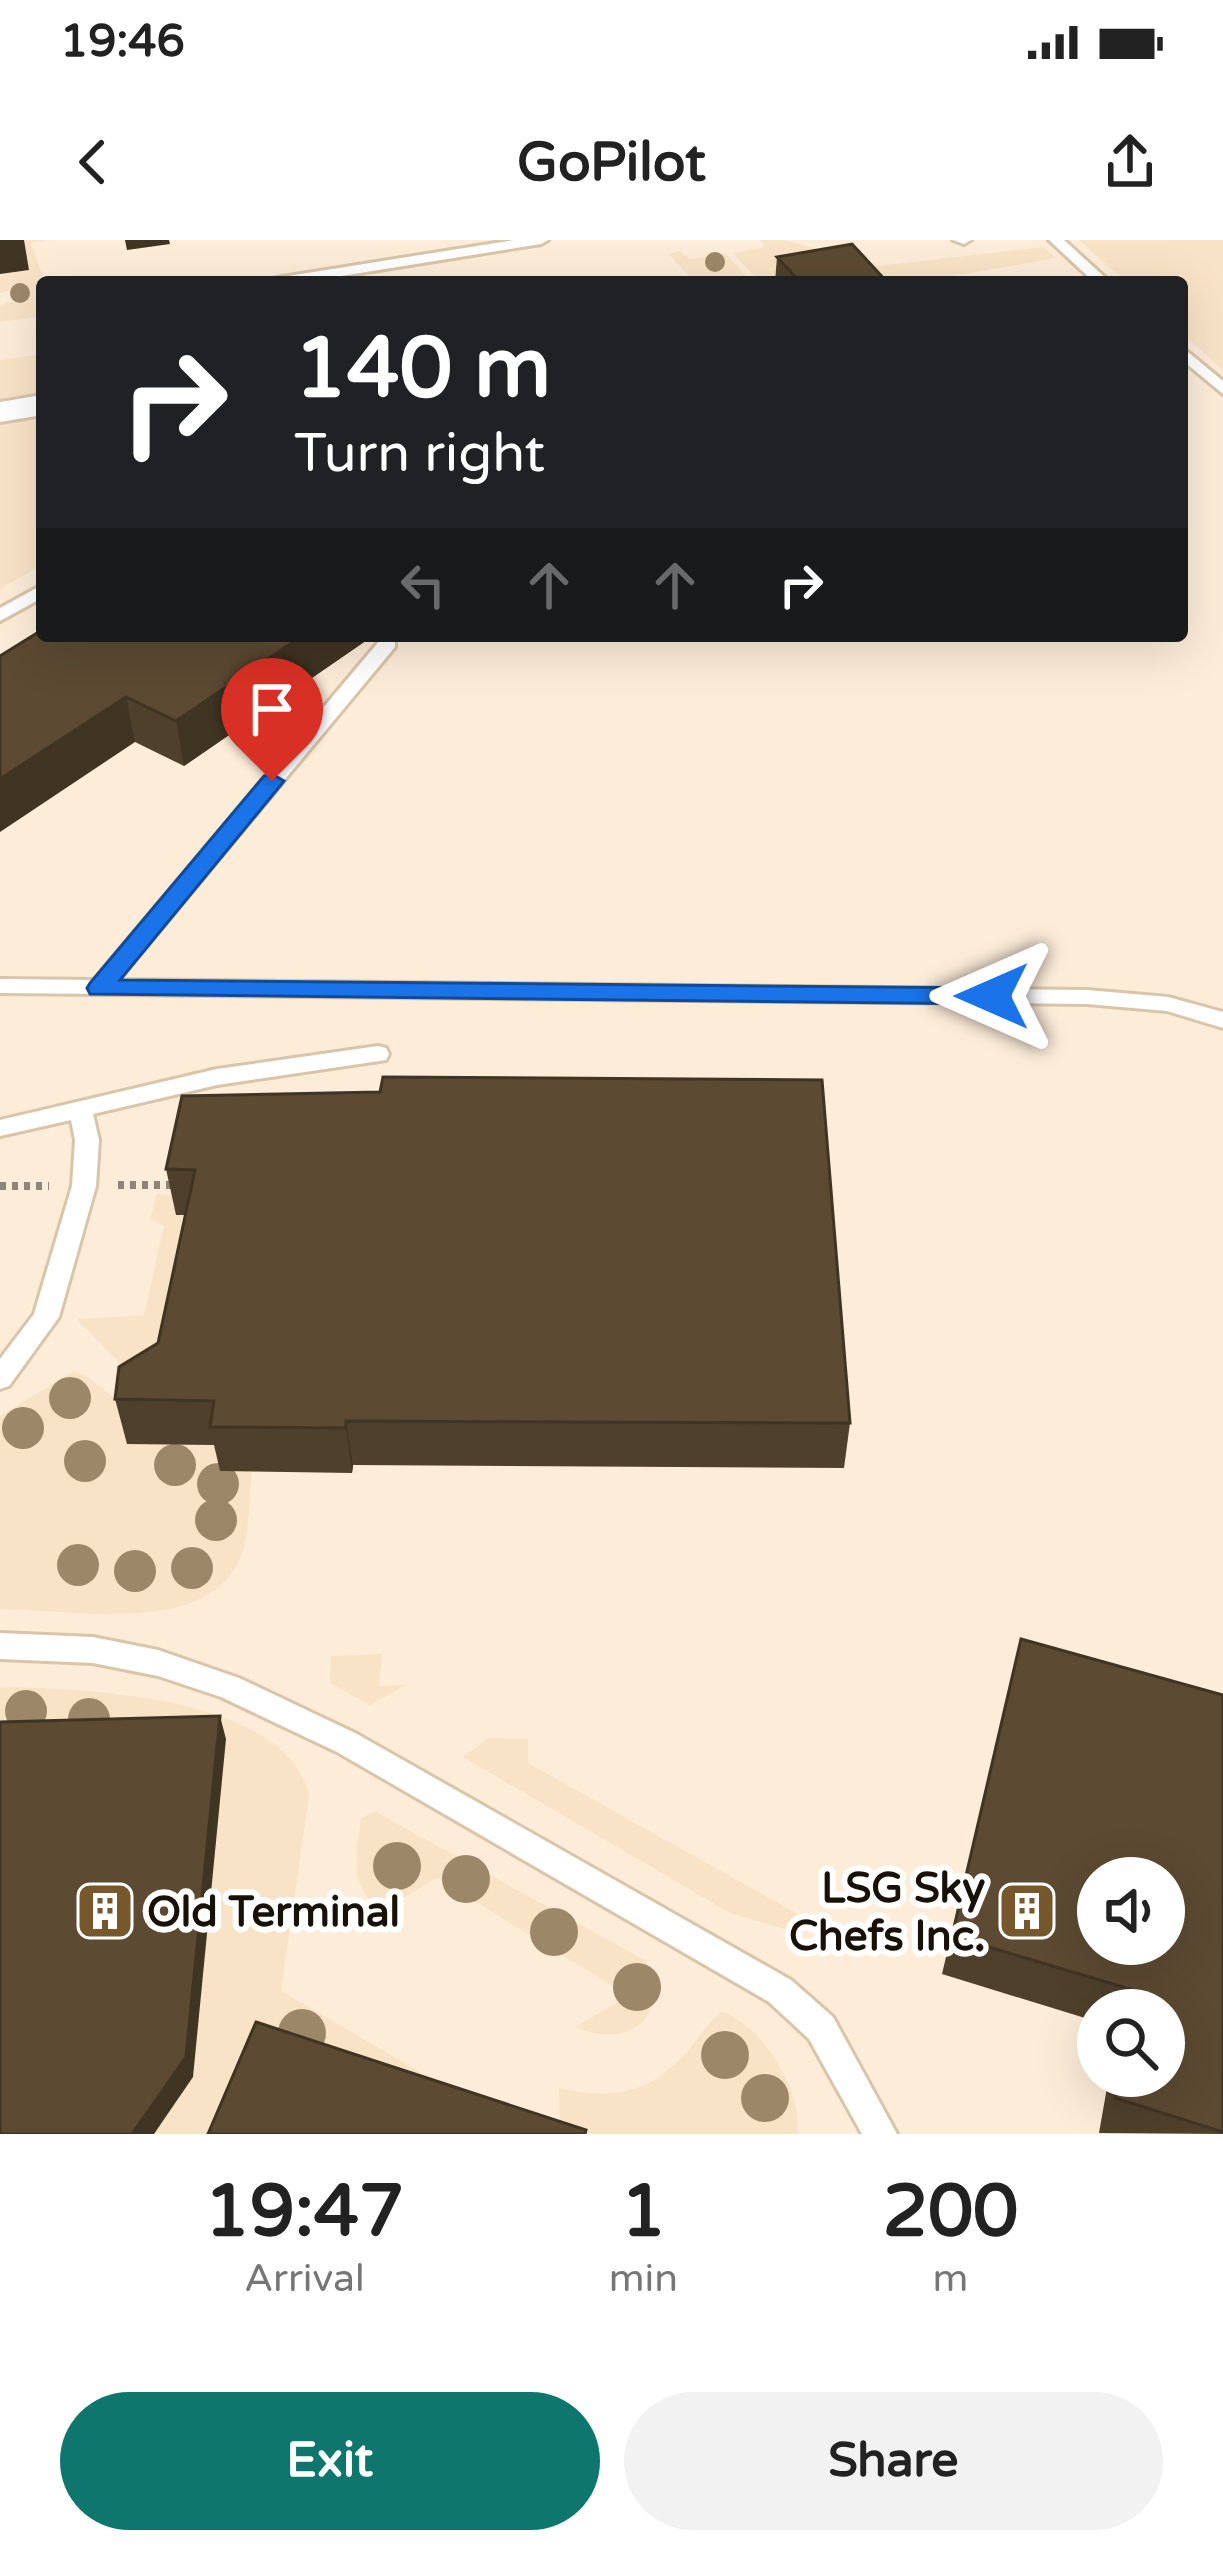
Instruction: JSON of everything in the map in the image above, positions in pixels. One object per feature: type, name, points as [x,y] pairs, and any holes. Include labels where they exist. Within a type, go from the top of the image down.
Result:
[{"type":"street","points":[[0,412],[36,406]]},
{"type":"lane","points":[[314,276],[541,240]]},
{"type":"lane","points":[[1056,240],[1096,276]]},
{"type":"lane","points":[[1188,357],[1223,389]]},
{"type":"lane","points":[[0,616],[36,594]]},
{"type":"lane","points":[[99,988],[388,643]]},
{"type":"lane","points":[[0,986],[1087,997],[1168,1004],[1223,1020]]},
{"type":"lane","points":[[0,1129],[217,1077],[378,1054]]},
{"type":"lane","points":[[0,1379],[46,1317],[84,1186],[87,1140],[80,1111]]},
{"type":"lane","points":[[0,1646],[93,1651],[158,1664],[229,1687],[347,1743],[780,1991],[821,2028],[880,2134]]},
{"type":"shaded area","points":[[0,240],[1223,240],[1223,2134],[0,2134]]},
{"type":"shaded area","points":[[19,240],[45,240],[31,243],[43,276],[36,276],[36,317],[0,322],[0,305],[15,301],[11,291],[0,293],[0,274]]},
{"type":"shaded area","points":[[760,240],[784,240],[878,266],[1044,247],[1056,258],[953,276],[754,276],[733,253],[765,247]]},
{"type":"shaded area","points":[[1079,240],[1223,240],[1223,370],[1188,338],[1188,276],[1119,276]]},
{"type":"shaded area","points":[[680,251],[690,259],[726,254],[746,276],[689,276],[669,254]]},
{"type":"shaded area","points":[[36,355],[36,394],[0,400],[0,360]]},
{"type":"shaded area","points":[[36,418],[36,568],[0,589],[0,424]]},
{"type":"shaded area","points":[[157,1194],[181,1195],[205,1216],[154,1398],[77,1319],[144,1315],[164,1226],[150,1219]]},
{"type":"shaded area","points":[[74,1371],[131,1411],[224,1446],[252,1471],[244,1546],[230,1576],[206,1596],[175,1608],[140,1613],[0,1609],[0,1416]]},
{"type":"shaded area","points":[[382,1654],[379,1686],[406,1685],[370,1705],[330,1683],[331,1656]]},
{"type":"shaded area","points":[[0,1687],[128,1695],[177,1704],[223,1717],[263,1736],[293,1762],[309,1796],[281,1991],[526,2134],[154,2134],[193,2077],[0,1746]]},
{"type":"shaded area","points":[[489,1738],[528,1739],[528,1763],[803,1917],[798,1933],[730,1913],[463,1757]]},
{"type":"shaded area","points":[[374,1811],[646,1961],[653,1999],[641,2024],[613,2034],[575,2027],[629,1996],[437,1878],[381,1911],[363,1891],[357,1869],[361,1819]]},
{"type":"shaded area","points":[[722,2012],[752,2031],[777,2062],[794,2099],[797,2134],[560,2134],[559,2088],[610,2093],[641,2087],[669,2069]]},
{"type":"building","points":[[852,244],[881,276],[794,276],[777,257]]},
{"type":"building","points":[[36,634],[36,642],[293,642],[176,721],[126,697],[0,779],[0,656]]},
{"type":"building","points":[[383,1077],[822,1080],[850,1423],[346,1421],[346,1428],[210,1427],[214,1401],[115,1399],[119,1367],[158,1343],[195,1170],[166,1169],[182,1096],[380,1092]]},
{"type":"building","name":"LSG Sky Chefs Inc.","points":[[1021,1639],[1223,1695],[1223,2132],[1115,2098],[1185,2097],[1185,1989],[1130,1989],[952,1936]]},
{"type":"building","name":"Old Terminal","points":[[220,1716],[186,2057],[132,2134],[0,2134],[0,1722]]},
{"type":"building","points":[[256,2022],[586,2130],[585,2134],[208,2134]]},
{"type":"place","name":"Old Terminal","points":[[105,1911]]},
{"type":"place","name":"LSG Sky Chefs Inc.","points":[[1027,1911]]},
{"type":"route","points":[[272,781],[99,988],[992,996]]}]
